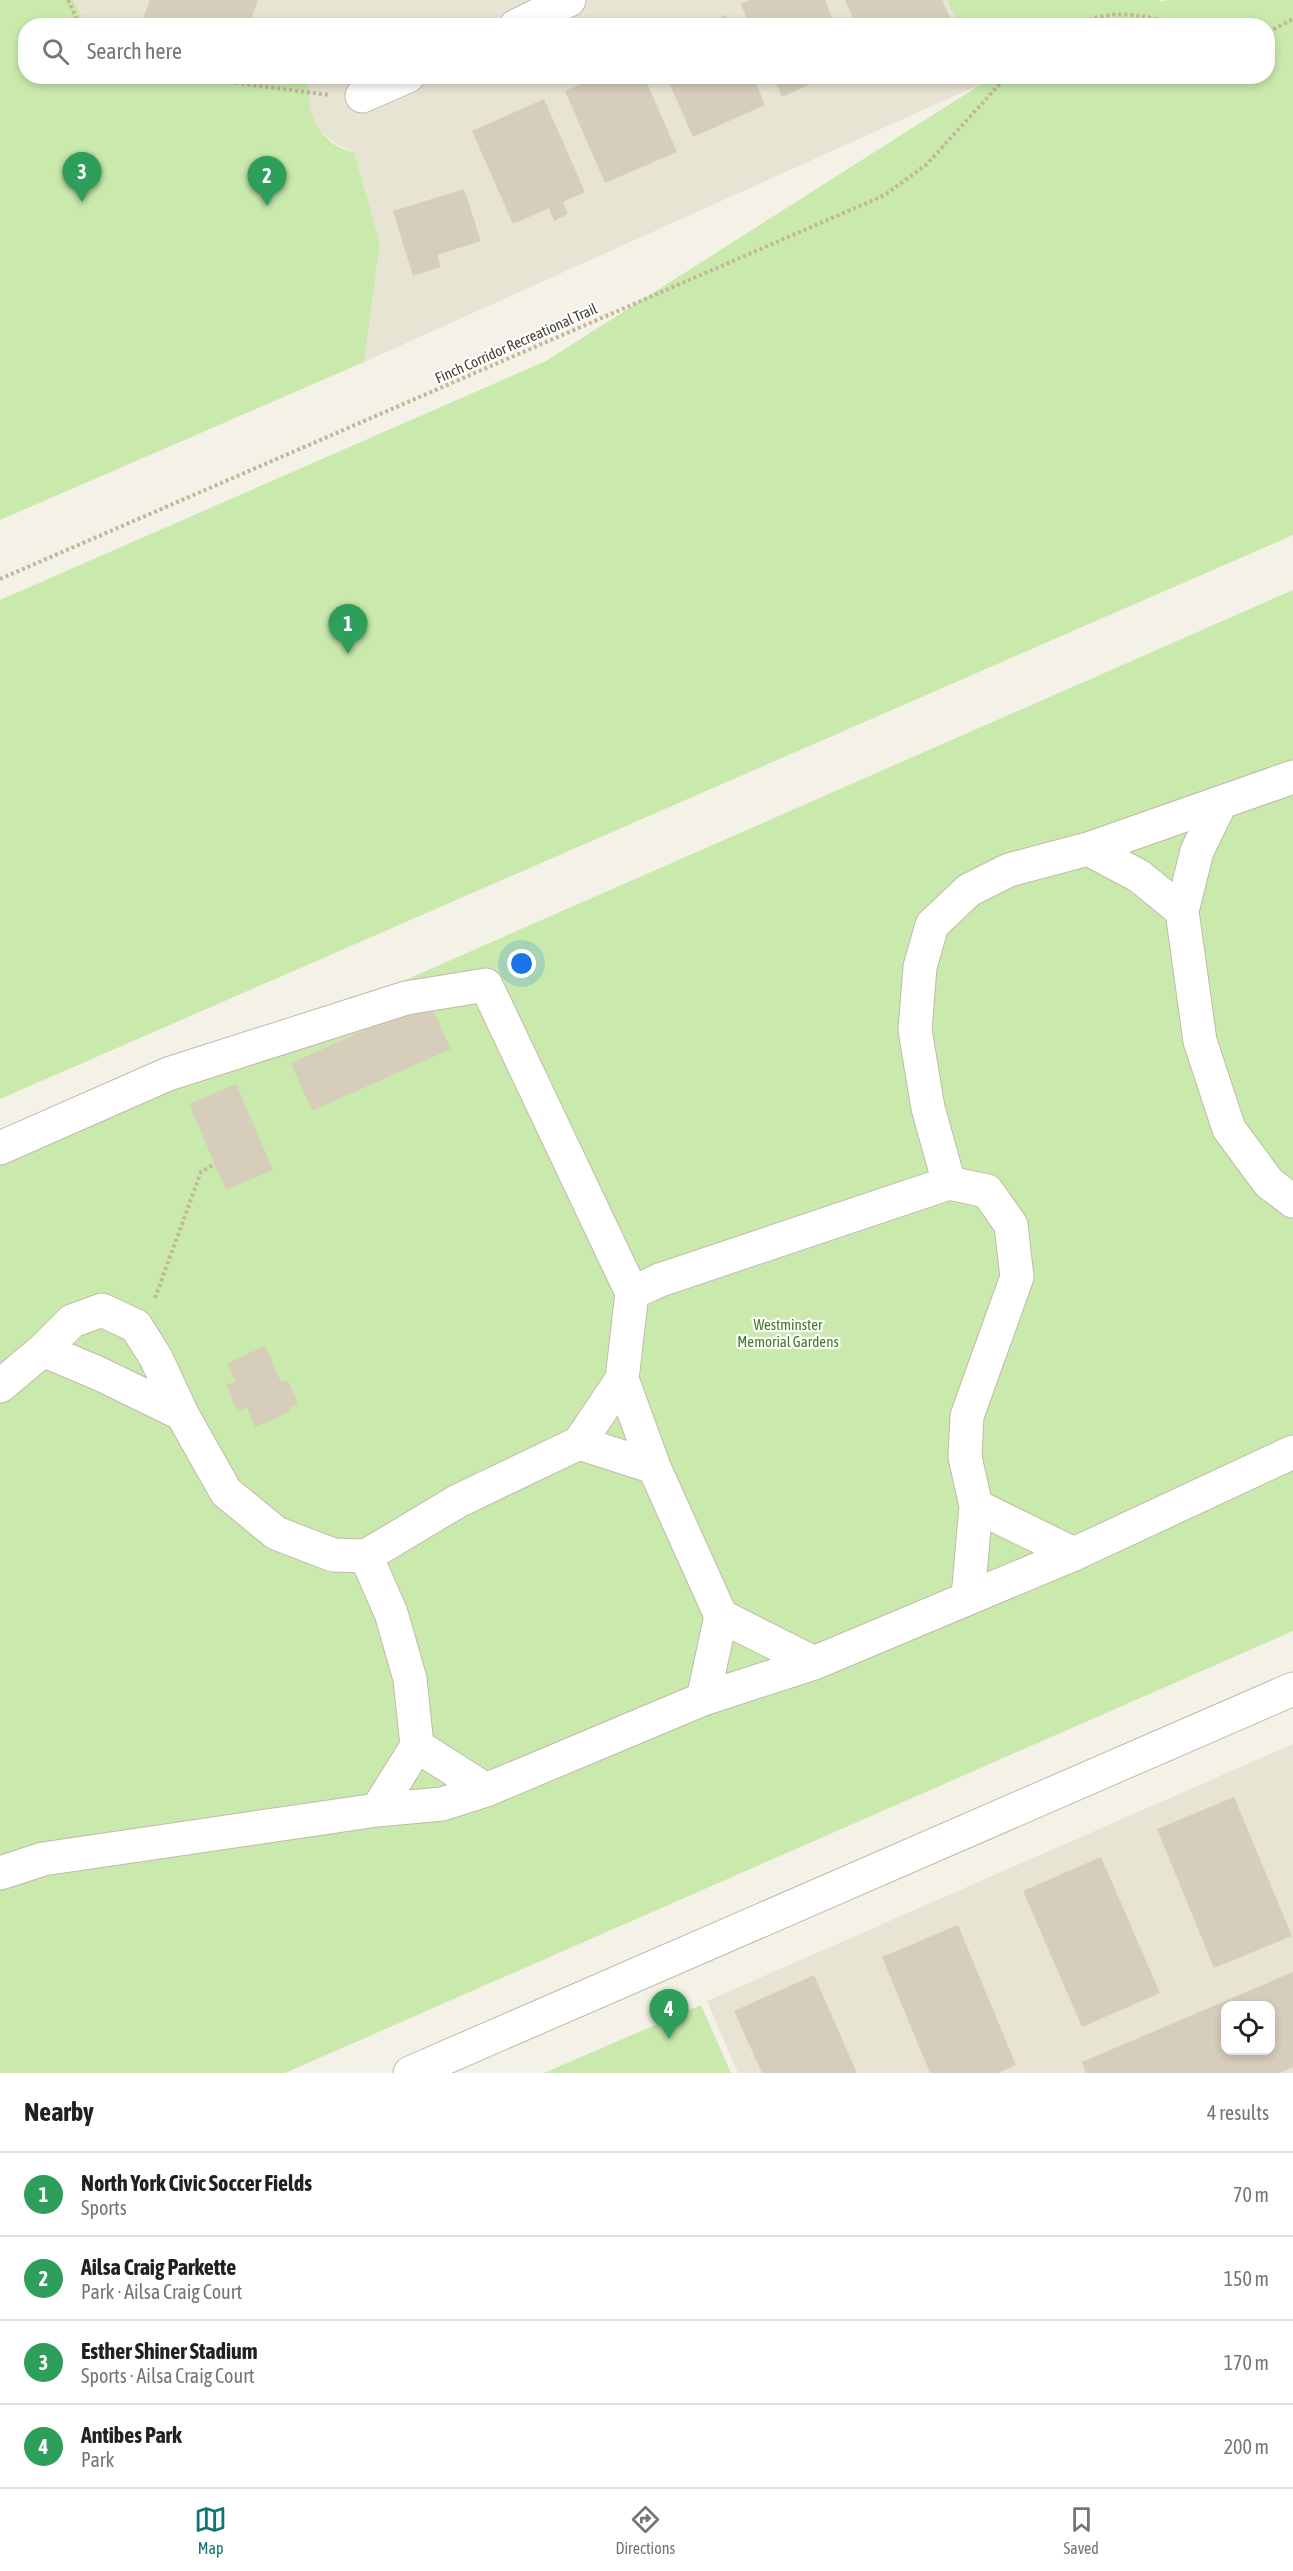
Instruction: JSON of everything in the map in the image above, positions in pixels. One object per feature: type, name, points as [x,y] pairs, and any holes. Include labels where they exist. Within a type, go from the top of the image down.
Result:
[{"type":"street","points":[[532,18],[569,0]]},
{"type":"street","points":[[362,96],[390,84]]},
{"type":"street","points":[[949,1182],[928,1108],[915,1030],[920,967],[932,925],[969,890],[1010,870],[1088,849],[1293,777]]},
{"type":"street","points":[[1220,804],[1197,851],[1182,911],[1200,1041],[1229,1129],[1269,1183],[1293,1201]]},
{"type":"street","points":[[1088,849],[1139,876],[1182,911]]},
{"type":"street","points":[[0,1148],[168,1074],[406,998],[486,985],[632,1293],[622,1379],[654,1467],[721,1616],[703,1699]]},
{"type":"street","points":[[632,1293],[660,1280],[949,1182],[987,1191],[1011,1225],[1017,1277],[967,1416],[965,1457],[976,1506],[968,1597]]},
{"type":"street","points":[[0,1386],[43,1350],[72,1321],[102,1310],[136,1326],[156,1358],[182,1414],[226,1492],[276,1533],[333,1555],[366,1556],[458,1501],[579,1443],[622,1379]]},
{"type":"street","points":[[43,1350],[100,1374],[182,1414]]},
{"type":"street","points":[[579,1443],[654,1467]]},
{"type":"street","points":[[0,1873],[43,1859],[377,1810],[442,1804],[486,1790],[703,1699],[814,1663],[1074,1554],[1293,1452]]},
{"type":"street","points":[[976,1506],[1074,1554]]},
{"type":"street","points":[[366,1556],[391,1613],[410,1679],[417,1746],[377,1810]]},
{"type":"street","points":[[721,1616],[814,1663]]},
{"type":"street","points":[[410,2073],[1293,1689]]},
{"type":"street","points":[[417,1746],[486,1790]]},
{"type":"path","points":[[68,0],[76,18]]},
{"type":"path","points":[[1089,18],[1128,13],[1146,18]]},
{"type":"path","points":[[1275,28],[1293,19]]},
{"type":"path","points":[[242,84],[309,93],[362,96]]},
{"type":"path","name":"Finch Corridor Recreational Trail","points":[[0,579],[885,195],[927,164],[1000,84]]},
{"type":"path","points":[[136,1326],[157,1295],[201,1172],[215,1164]]},
{"type":"shaded area","points":[[74,0],[947,0],[955,18],[82,18]]},
{"type":"shaded area","points":[[302,84],[981,84],[364,362],[380,243],[354,152],[336,144],[316,128],[308,100],[310,85]]},
{"type":"shaded area","points":[[1293,1744],[1293,2073],[738,2073],[707,2001]]},
{"type":"green space","points":[[0,0],[74,0],[82,18],[18,18],[18,84],[310,85],[310,107],[318,128],[333,143],[354,152],[380,243],[364,362],[0,520]]},
{"type":"green space","points":[[947,0],[1160,0],[1161,2],[1167,0],[1293,0],[1293,535],[0,1099],[0,600],[546,361],[981,84],[1275,84],[1275,18],[955,18]]},
{"type":"green space","name":"Westminster Memorial Gardens","points":[[1293,590],[1293,1631],[285,2073],[0,2073],[0,1158]]},
{"type":"green space","points":[[701,2005],[731,2073],[544,2073]]},
{"type":"building","points":[[150,0],[258,0],[252,18],[143,18]]},
{"type":"building","points":[[750,0],[825,0],[833,18],[747,18],[741,4]]},
{"type":"building","points":[[845,0],[942,0],[950,18],[853,18]]},
{"type":"building","points":[[581,84],[647,84],[677,152],[605,183],[565,91]]},
{"type":"building","points":[[670,84],[756,84],[765,105],[693,137]]},
{"type":"building","points":[[776,84],[810,84],[782,97]]},
{"type":"building","points":[[544,99],[585,192],[563,202],[568,214],[554,221],[549,208],[513,224],[472,131]]},
{"type":"building","points":[[464,189],[481,241],[437,255],[441,267],[413,276],[393,211]]},
{"type":"building","points":[[429,1001],[451,1049],[312,1111],[291,1063]]},
{"type":"building","points":[[236,1084],[273,1170],[226,1190],[189,1104]]},
{"type":"building","points":[[265,1346],[281,1382],[288,1380],[298,1404],[290,1407],[292,1411],[255,1427],[247,1408],[238,1412],[226,1385],[235,1381],[227,1363]]},
{"type":"building","points":[[1234,1797],[1292,1936],[1214,1968],[1157,1829]]},
{"type":"building","points":[[1101,1857],[1160,1993],[1082,2027],[1023,1891]]},
{"type":"building","points":[[958,1925],[1016,2065],[998,2073],[930,2073],[882,1957]]},
{"type":"building","points":[[1293,1972],[1293,2067],[1280,2073],[1086,2073],[1082,2062],[1221,2003],[1221,2055],[1275,2055],[1275,2001],[1225,2001]]},
{"type":"building","points":[[814,1975],[857,2073],[762,2073],[734,2011]]},
{"type":"place","name":"Esther Shiner Stadium","points":[[82,202]]},
{"type":"place","name":"Ailsa Craig Parkette","points":[[267,206]]},
{"type":"place","name":"North York Civic Soccer Fields","points":[[348,654]]},
{"type":"place","name":"Antibes Park","points":[[669,2039]]}]
